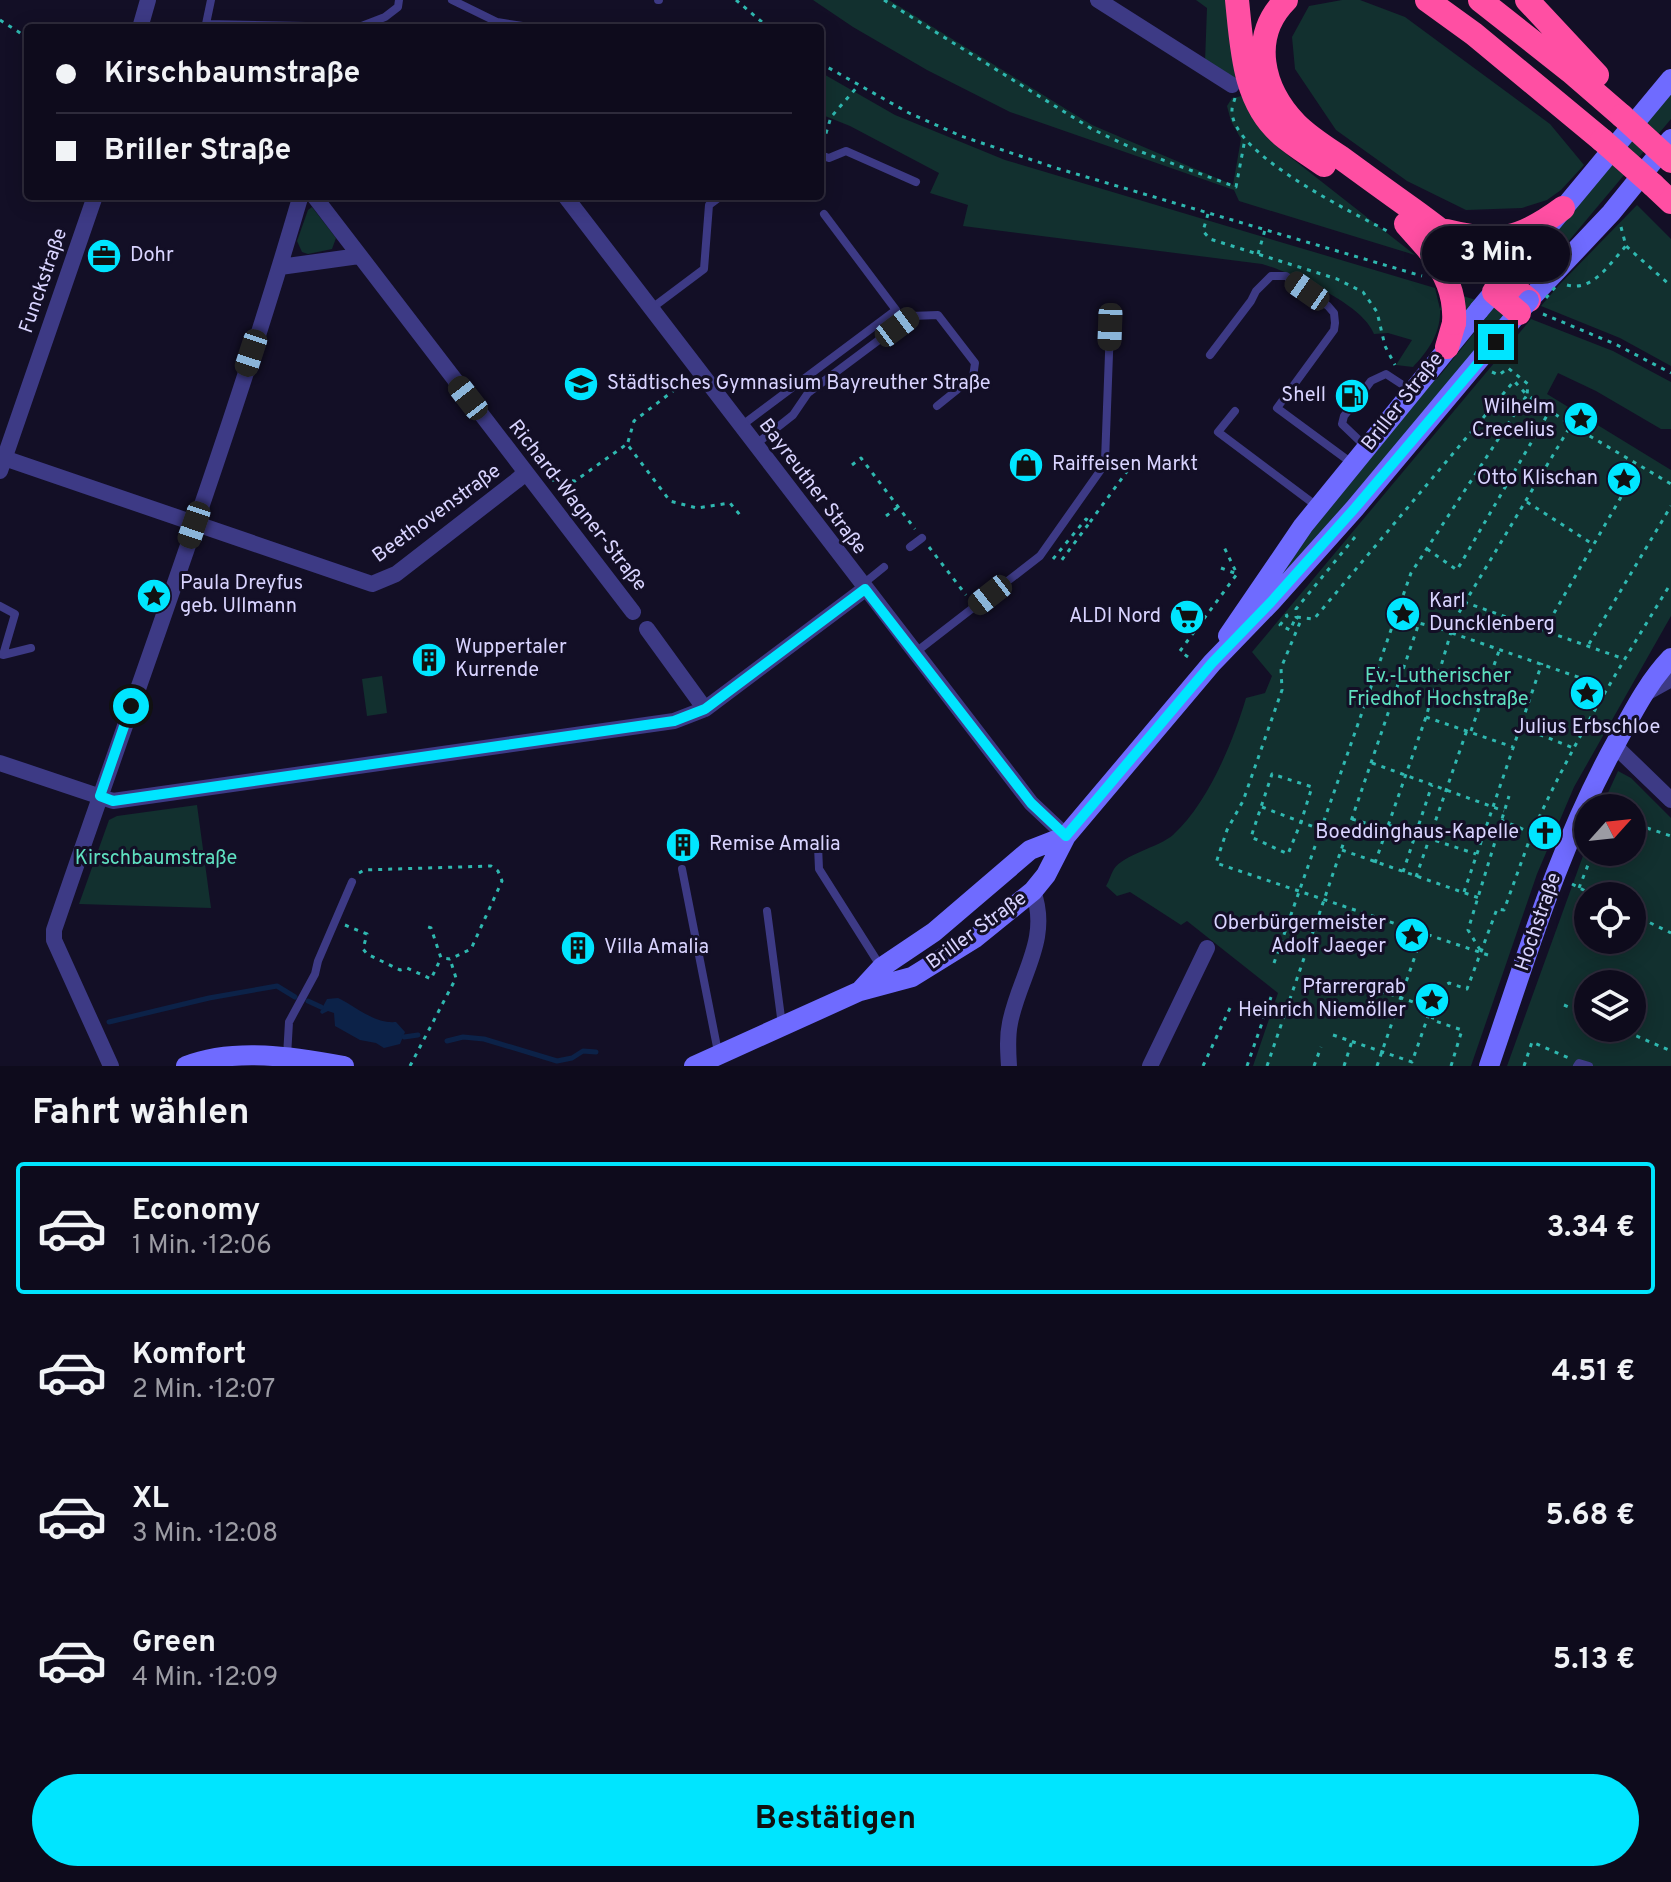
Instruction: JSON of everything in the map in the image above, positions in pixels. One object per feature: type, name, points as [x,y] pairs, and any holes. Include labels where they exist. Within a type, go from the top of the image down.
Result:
[{"type":"highway","points":[[1237,0],[1242,56],[1261,109],[1280,134],[1401,230],[1438,244],[1540,298]]},
{"type":"highway","points":[[1286,0],[1267,27],[1263,46],[1270,85],[1297,124],[1438,244],[1459,325],[1447,347]]},
{"type":"highway","points":[[1408,0],[1553,99]]},
{"type":"highway","points":[[1427,0],[1553,99],[1662,194]]},
{"type":"highway","points":[[1480,0],[1624,114]]},
{"type":"highway","points":[[1527,0],[1624,114],[1671,161]]},
{"type":"highway","points":[[1438,244],[1465,236],[1505,238],[1539,226],[1563,208]]},
{"type":"main road","points":[[1459,325],[1563,208],[1671,79]]},
{"type":"main road","name":"Briller Straße","points":[[860,991],[882,967],[934,932],[1030,850],[1066,836],[1212,663],[1355,508],[1496,342],[1540,298],[1671,139]]},
{"type":"main road","name":"Briller Straße","points":[[1212,663],[1241,614],[1318,507],[1447,347]]},
{"type":"main road","name":"Hochstraße","points":[[1489,1066],[1554,876],[1589,793],[1644,693],[1671,658]]},
{"type":"main road","points":[[1033,891],[1029,880],[1031,865],[1066,836]]},
{"type":"main road","name":"Briller Straße","points":[[694,1066],[860,991],[912,977],[975,938],[1033,891]]},
{"type":"main road","points":[[186,1066],[222,1059],[287,1057],[344,1066]]},
{"type":"street","points":[[141,24],[148,0]]},
{"type":"street","points":[[1098,0],[1232,85]]},
{"type":"street","name":"Funckstraße","points":[[2,464],[94,200]]},
{"type":"street","points":[[111,1066],[54,940],[54,930],[280,267],[306,200]]},
{"type":"street","name":"Richard-Wagner-Straße","points":[[310,200],[359,256],[633,612]]},
{"type":"street","name":"Bayreuther Straße","points":[[568,200],[1031,803],[1066,836]]},
{"type":"street","points":[[280,267],[359,256]]},
{"type":"street","name":"Beethovenstraße","points":[[2,464],[372,584],[396,574],[516,481],[522,476],[523,469]]},
{"type":"street","points":[[0,763],[113,801],[674,721],[705,709],[863,587]]},
{"type":"street","points":[[647,629],[705,709]]},
{"type":"street","points":[[1644,693],[1671,679]]},
{"type":"street","points":[[1614,745],[1671,800]]},
{"type":"street","points":[[1009,1066],[1007,1047],[1010,1020],[1040,932],[1038,905],[1033,891]]},
{"type":"street","points":[[1150,1066],[1207,948]]},
{"type":"lane","points":[[206,24],[211,0]]},
{"type":"lane","points":[[367,24],[385,17],[398,7],[399,0]]},
{"type":"lane","points":[[452,0],[497,22],[510,24]]},
{"type":"lane","points":[[824,156],[829,158],[846,151],[916,182]]},
{"type":"lane","points":[[651,309],[704,269],[709,205],[716,200]]},
{"type":"lane","points":[[741,427],[896,310],[824,214]]},
{"type":"lane","points":[[1210,355],[1256,291],[1271,276],[1286,276],[1328,306],[1334,313],[1334,330],[1277,408],[1353,465]]},
{"type":"lane","points":[[755,446],[793,415],[808,393],[911,316],[938,315],[975,363],[973,377],[937,406]]},
{"type":"lane","points":[[915,653],[1040,556],[1100,471],[1105,461],[1110,327]]},
{"type":"lane","points":[[1365,389],[1371,381],[1386,374],[1413,392]]},
{"type":"lane","points":[[1351,407],[1342,424],[1367,448]]},
{"type":"lane","points":[[1235,411],[1218,432],[1318,507]]},
{"type":"lane","points":[[910,547],[922,538]]},
{"type":"lane","points":[[863,587],[884,567]]},
{"type":"lane","points":[[0,606],[15,614],[3,655],[31,648]]},
{"type":"lane","points":[[818,846],[819,869],[882,967]]},
{"type":"lane","points":[[682,869],[719,1057]]},
{"type":"lane","points":[[287,1057],[289,1022],[315,974],[334,920],[352,882]]},
{"type":"lane","points":[[767,911],[782,1028]]},
{"type":"lane","points":[[1578,1064],[1589,1066]]},
{"type":"path","points":[[736,0],[764,24]]},
{"type":"path","points":[[884,0],[1092,129],[1136,150],[1236,187],[1245,139]]},
{"type":"path","points":[[0,20],[24,35]]},
{"type":"path","points":[[824,65],[909,113],[961,136],[1056,168],[1431,279]]},
{"type":"path","points":[[824,141],[831,117],[858,85]]},
{"type":"path","points":[[1232,85],[1235,99],[1231,112],[1245,139],[1265,159],[1330,201],[1401,230]]},
{"type":"path","points":[[1618,220],[1626,246],[1671,286]]},
{"type":"path","points":[[1258,254],[1265,230]]},
{"type":"path","points":[[1540,298],[1569,286],[1584,286],[1592,282],[1626,246]]},
{"type":"path","points":[[1540,298],[1615,344],[1671,373]]},
{"type":"path","points":[[1274,963],[1411,573],[1527,395],[1528,384],[1508,368],[1499,375],[1494,370],[1485,381]]},
{"type":"path","points":[[560,480],[575,481],[627,444],[634,421],[699,371]]},
{"type":"path","points":[[1296,617],[1314,619],[1514,381],[1549,412],[1671,484]]},
{"type":"path","points":[[1427,549],[1457,570],[1549,412]]},
{"type":"path","points":[[1375,863],[1426,717],[1449,631],[1571,425]]},
{"type":"path","points":[[627,444],[670,501],[697,508],[730,503],[740,515]]},
{"type":"path","points":[[852,465],[861,458],[966,595]]},
{"type":"path","points":[[1549,632],[1550,620],[1639,466]]},
{"type":"path","points":[[1062,562],[1057,558],[1086,519],[1090,522],[1128,470]]},
{"type":"path","points":[[1526,501],[1594,545]]},
{"type":"path","points":[[1589,645],[1671,506]]},
{"type":"path","points":[[886,516],[898,507]]},
{"type":"path","points":[[1287,616],[1280,625],[1290,630],[1300,602],[1360,531]]},
{"type":"path","points":[[1224,547],[1237,574]]},
{"type":"path","points":[[1221,568],[1237,574]]},
{"type":"path","points":[[1188,657],[1180,651],[1237,574]]},
{"type":"path","points":[[1451,1066],[1462,1030],[1432,1020],[1442,987],[1449,983],[1467,989],[1497,909],[1504,910],[1532,833],[1573,748],[1602,694],[1671,583]]},
{"type":"path","points":[[1464,602],[1624,659]]},
{"type":"path","points":[[1296,617],[1301,620],[1281,668],[1282,690],[1243,801],[1227,830],[1216,863],[1488,955]]},
{"type":"path","points":[[1267,1066],[1419,623],[1500,648],[1592,682],[1602,694]]},
{"type":"path","points":[[1416,877],[1500,648]]},
{"type":"path","points":[[1464,892],[1542,663]]},
{"type":"path","points":[[1426,717],[1513,747]]},
{"type":"path","points":[[1520,727],[1573,748]]},
{"type":"path","points":[[1371,763],[1504,811]]},
{"type":"path","points":[[1272,774],[1312,787],[1301,822],[1288,854],[1251,837],[1272,774]]},
{"type":"path","points":[[1403,873],[1432,785]]},
{"type":"path","points":[[1482,953],[1468,930],[1509,796]]},
{"type":"path","points":[[1262,807],[1322,830]]},
{"type":"path","points":[[1352,819],[1415,834],[1476,854]]},
{"type":"path","points":[[1501,820],[1532,833]]},
{"type":"path","points":[[1647,828],[1671,836]]},
{"type":"path","points":[[1340,850],[1480,898]]},
{"type":"path","points":[[352,882],[364,870],[491,866],[498,871],[502,881],[471,949],[450,959],[441,958]]},
{"type":"path","points":[[1554,876],[1574,886]]},
{"type":"path","points":[[334,920],[367,934],[363,949],[367,954],[400,970],[407,968],[431,979],[441,958],[431,928],[423,925]]},
{"type":"path","points":[[1646,921],[1671,933]]},
{"type":"path","points":[[1377,1066],[1423,933]]},
{"type":"path","points":[[410,1066],[456,978],[450,959]]},
{"type":"path","points":[[1333,1035],[1411,1064],[1431,1008],[1363,985]]},
{"type":"path","points":[[1247,1066],[1271,997]]},
{"type":"path","points":[[1564,1005],[1574,1009]]},
{"type":"path","points":[[1203,1066],[1230,1008]]},
{"type":"path","points":[[1646,1040],[1671,1051]]},
{"type":"path","points":[[1344,1066],[1352,1041]]},
{"type":"path","points":[[1524,1066],[1532,1042],[1578,1064]]},
{"type":"path","points":[[1314,1066],[1321,1047]]},
{"type":"green space","points":[[813,0],[889,0],[1092,125],[1233,185],[1241,139],[1227,106],[1232,98],[1242,96],[1280,149],[1415,255],[1239,201],[1234,190],[1010,112],[927,70]]},
{"type":"green space","points":[[1196,0],[1226,0],[1239,88],[1205,62],[1207,8]]},
{"type":"green space","points":[[1360,0],[1405,17],[1550,124],[1584,165],[1547,200],[1522,208],[1466,210],[1407,181],[1336,130],[1295,69],[1292,37],[1309,6]]},
{"type":"green space","points":[[824,74],[895,115],[1005,160],[1435,288],[1440,309],[1446,291],[1523,314],[1517,333],[1483,323],[1492,332],[1259,605],[1330,504],[1433,377],[1437,379],[1482,323],[1440,310],[1436,334],[1424,355],[1413,367],[1396,365],[1412,340],[1388,333],[1374,334],[1367,323],[1342,301],[1308,282],[1262,264],[963,226],[968,205],[930,193],[939,173],[824,116]]},
{"type":"green space","points":[[1671,92],[1671,119],[1536,280],[1523,269]]},
{"type":"green space","points":[[1637,205],[1671,239],[1671,366],[1620,338],[1541,306]]},
{"type":"green space","points":[[312,207],[336,238],[332,249],[308,254],[302,252],[297,241],[308,210]]},
{"type":"green space","name":"Ev.-Lutherischer Friedhof Hochstraße","points":[[1531,319],[1613,351],[1671,382],[1671,429],[1661,429],[1558,373],[1547,394],[1671,470],[1671,616],[1574,787],[1537,874],[1471,1066],[1253,1066],[1278,993],[1187,921],[1181,925],[1130,892],[1117,896],[1106,886],[1119,864],[1173,835],[1186,822],[1208,789],[1226,752],[1246,698],[1265,693],[1272,676],[1252,652]]},
{"type":"green space","points":[[382,676],[387,713],[367,716],[362,679]]},
{"type":"green space","points":[[1618,771],[1631,778],[1671,818],[1671,1066],[1507,1066],[1579,866],[1646,866],[1646,794],[1607,794]]},
{"type":"green space","name":"Kirschbaumstraße","points":[[197,805],[211,908],[79,904],[109,820],[117,816]]},
{"type":"water","points":[[338,998],[373,1018],[396,1022],[405,1032],[400,1044],[384,1048],[360,1040],[335,1026],[334,1013],[320,1012],[327,999]]},
{"type":"waterway","points":[[109,1022],[209,998],[277,986],[295,997]]},
{"type":"waterway","points":[[308,1001],[321,1007]]},
{"type":"waterway","points":[[404,1037],[418,1035]]},
{"type":"waterway","points":[[447,1041],[463,1037],[484,1039],[557,1061],[572,1058],[583,1051],[596,1052]]},
{"type":"place","name":"Dohr","points":[[104,256]]},
{"type":"place","name":"Städtisches Gymnasium Bayreuther Straße","points":[[581,384]]},
{"type":"place","name":"Shell","points":[[1352,396]]},
{"type":"place","name":"Wilhelm Crecelius","points":[[1581,419]]},
{"type":"place","name":"Raiffeisen Markt","points":[[1026,465]]},
{"type":"place","name":"Otto Klischan","points":[[1624,479]]},
{"type":"place","name":"Paula Dreyfus geb. Ullmann","points":[[154,596]]},
{"type":"place","name":"Karl Duncklenberg","points":[[1403,614]]},
{"type":"place","name":"ALDI Nord","points":[[1187,617]]},
{"type":"place","name":"Wuppertaler Kurrende","points":[[429,660]]},
{"type":"place","name":"Julius Erbschloe","points":[[1587,693]]},
{"type":"place","name":"Boeddinghaus-Kapelle","points":[[1545,833]]},
{"type":"place","name":"Remise Amalia","points":[[683,845]]},
{"type":"place","name":"Oberbürgermeister Adolf Jaeger","points":[[1412,935]]},
{"type":"place","name":"Villa Amalia","points":[[578,948]]},
{"type":"place","name":"Pfarrergrab Heinrich Niemöller","points":[[1432,1000]]},
{"type":"route","points":[[131,706],[100,796],[113,801],[674,721],[705,709],[865,589],[1031,803],[1066,836],[1154,736],[1212,663],[1355,508],[1496,342]]}]
